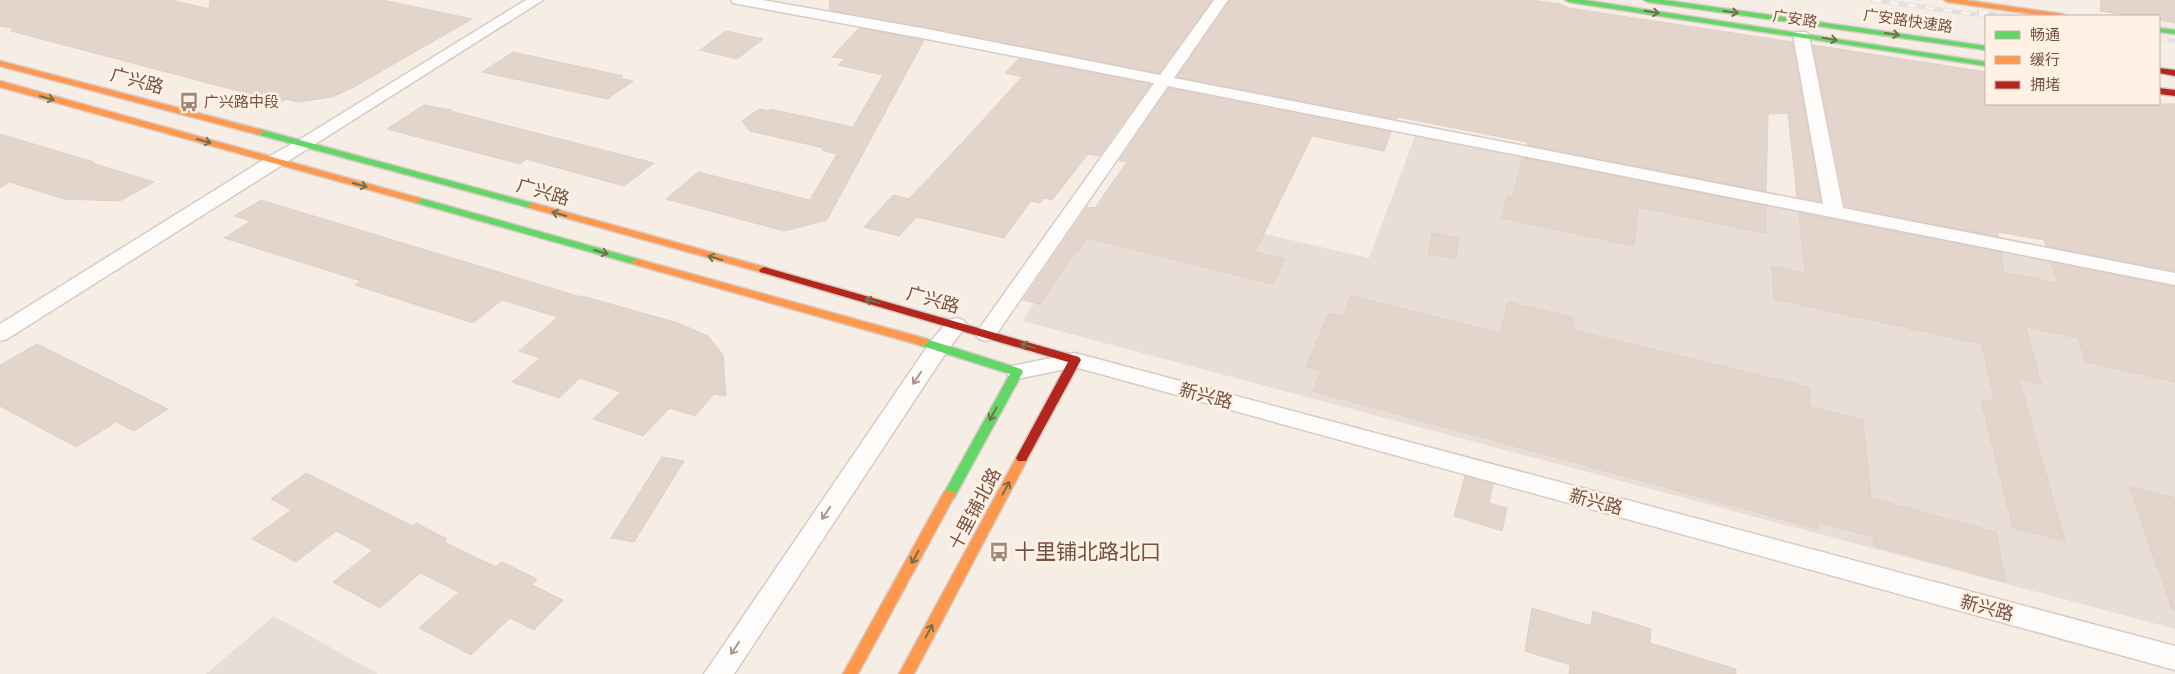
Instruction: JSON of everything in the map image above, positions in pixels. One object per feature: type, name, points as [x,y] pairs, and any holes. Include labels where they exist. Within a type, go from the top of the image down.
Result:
[{"type":"main road","name":"广安路","points":[[1569,0],[1985,64]]},
{"type":"main road","name":"广安路快速路","points":[[1648,0],[1985,48]]},
{"type":"main road","points":[[1948,0],[2055,15]]},
{"type":"main road","points":[[2160,30],[2175,32]]},
{"type":"main road","name":"广兴路","points":[[0,62],[305,144],[956,325],[1075,360]]},
{"type":"main road","points":[[2160,71],[2175,74]]},
{"type":"main road","points":[[0,84],[939,346],[1017,372]]},
{"type":"main road","points":[[2160,85],[2175,87]]},
{"type":"main road","points":[[2160,91],[2175,93]]},
{"type":"main road","name":"十里铺北路","points":[[906,674],[1075,360]]},
{"type":"main road","name":"十里铺北路","points":[[850,674],[1017,372]]},
{"type":"street","points":[[0,334],[274,161],[305,144],[536,0]]},
{"type":"street","points":[[738,0],[1163,80],[2175,279]]},
{"type":"street","points":[[986,334],[1221,0]]},
{"type":"street","points":[[1800,35],[1834,212]]},
{"type":"street","points":[[718,674],[939,346],[956,325]]},
{"type":"street","name":"新兴路","points":[[1017,372],[1075,360],[2175,658]]},
{"type":"shaded area","points":[[1415,136],[2175,286],[2175,629],[1022,321],[1107,198],[1369,258]]},
{"type":"shaded area","points":[[274,616],[378,674],[206,674]]},
{"type":"building","points":[[0,0],[171,0],[209,9],[210,0],[383,0],[472,19],[352,88],[332,97],[298,102],[286,99],[280,102],[11,31],[15,29],[0,26]]},
{"type":"building","points":[[830,0],[1212,0],[1159,73],[829,10]]},
{"type":"building","points":[[1230,0],[1531,0],[1560,4],[1569,8],[1792,42],[1821,202],[1797,197],[1788,113],[1768,114],[1766,191],[1527,145],[1527,142],[1398,117],[1397,119],[1177,77]]},
{"type":"building","points":[[2101,0],[2175,0],[2175,23],[2160,20],[2160,15],[2126,15],[2100,11]]},
{"type":"building","points":[[859,28],[924,40],[827,220],[784,231],[666,199],[698,172],[810,200],[837,154],[822,150],[824,148],[750,131],[742,121],[759,109],[768,111],[770,109],[853,127],[883,75],[838,65],[845,59],[832,57]]},
{"type":"building","points":[[726,31],[763,39],[737,59],[700,50]]},
{"type":"building","points":[[1813,45],[1985,72],[1985,105],[2175,104],[2175,271],[2046,246],[2044,240],[1998,232],[1998,237],[1845,206]]},
{"type":"building","points":[[513,52],[623,76],[620,78],[633,81],[607,99],[482,72]]},
{"type":"building","points":[[1018,59],[1151,84],[1099,156],[1088,154],[1052,200],[1044,198],[1040,203],[1031,201],[1004,238],[917,217],[899,236],[864,227],[893,195],[909,199],[973,131],[1022,77],[1005,73]]},
{"type":"building","points":[[1169,88],[1391,132],[1384,151],[1312,136],[1255,252],[1285,259],[1273,284],[1087,238],[1078,252],[1075,251],[1041,304],[1023,300],[1087,207],[1095,208],[1127,162],[1119,161]]},
{"type":"building","points":[[424,105],[452,110],[450,111],[654,163],[624,186],[526,159],[520,164],[387,129]]},
{"type":"building","points":[[0,134],[154,182],[120,201],[64,199],[10,182],[0,188]]},
{"type":"building","points":[[1523,158],[1766,206],[1765,233],[1638,207],[1634,246],[1502,218],[1507,197],[1512,198]]},
{"type":"building","points":[[261,200],[581,297],[678,323],[708,336],[723,355],[726,396],[714,394],[695,416],[670,408],[643,436],[593,419],[621,392],[580,378],[559,398],[512,382],[540,358],[519,351],[558,317],[502,300],[473,323],[355,285],[361,281],[224,238],[251,221],[234,216]]},
{"type":"building","points":[[1799,213],[2001,252],[2003,272],[2058,283],[2051,262],[2175,287],[2175,382],[2086,362],[2078,338],[2026,327],[2041,384],[2019,379],[2065,541],[2013,528],[1981,400],[1995,403],[1982,344],[1774,299],[1772,266],[1805,273]]},
{"type":"building","points":[[1432,233],[1459,238],[1456,259],[1428,254]]},
{"type":"building","points":[[1351,296],[1500,333],[1508,302],[1574,318],[1572,330],[1809,387],[1810,407],[1863,420],[1871,498],[1996,532],[2006,582],[1875,546],[1873,537],[1818,522],[1818,529],[1313,391],[1321,371],[1306,367],[1329,313],[1343,317]]},
{"type":"building","points":[[37,344],[168,409],[134,431],[116,422],[76,447],[0,406],[0,365]]},
{"type":"building","points":[[662,457],[684,461],[634,542],[611,538]]},
{"type":"building","points":[[306,473],[413,526],[416,523],[447,539],[444,542],[496,567],[502,562],[537,579],[532,585],[563,600],[534,630],[510,618],[471,655],[419,628],[459,592],[420,573],[380,608],[333,582],[373,550],[336,531],[296,562],[252,539],[291,510],[271,499]]},
{"type":"building","points":[[1465,476],[1493,484],[1489,503],[1507,508],[1502,531],[1454,516]]},
{"type":"building","points":[[2129,487],[2175,498],[2175,609],[2172,609]]},
{"type":"building","points":[[1532,608],[1591,626],[1593,611],[1651,629],[1650,643],[1736,669],[1736,674],[1569,674],[1570,665],[1525,651]]},
{"type":"railway","points":[[1872,0],[1985,16]]},
{"type":"railway","points":[[1979,12],[2001,15]]},
{"type":"railway","points":[[2160,38],[2175,41]]},
{"type":"traffic: fast","points":[[1569,0],[1985,64]]},
{"type":"traffic: fast","points":[[1648,0],[1985,48]]},
{"type":"traffic: fast","points":[[2160,30],[2175,32]]},
{"type":"traffic: fast","points":[[259,132],[533,206]]},
{"type":"traffic: fast","points":[[416,200],[637,262]]},
{"type":"traffic: fast","points":[[923,342],[1017,372],[949,495]]},
{"type":"traffic: slow","points":[[1948,0],[2055,15]]},
{"type":"traffic: slow","points":[[0,63],[259,132]]},
{"type":"traffic: slow","points":[[0,84],[416,200]]},
{"type":"traffic: slow","points":[[533,206],[764,270]]},
{"type":"traffic: slow","points":[[637,262],[923,342]]},
{"type":"traffic: slow","points":[[906,674],[1022,458]]},
{"type":"traffic: slow","points":[[850,674],[949,495]]},
{"type":"traffic: jam","points":[[2160,71],[2175,73]]},
{"type":"traffic: jam","points":[[2160,91],[2175,93]]},
{"type":"traffic: jam","points":[[764,270],[1075,360],[1022,458]]},
{"type":"place","name":"广兴路中段","points":[[189,102]]},
{"type":"place","name":"十里铺北路北口","points":[[999,552]]}]
